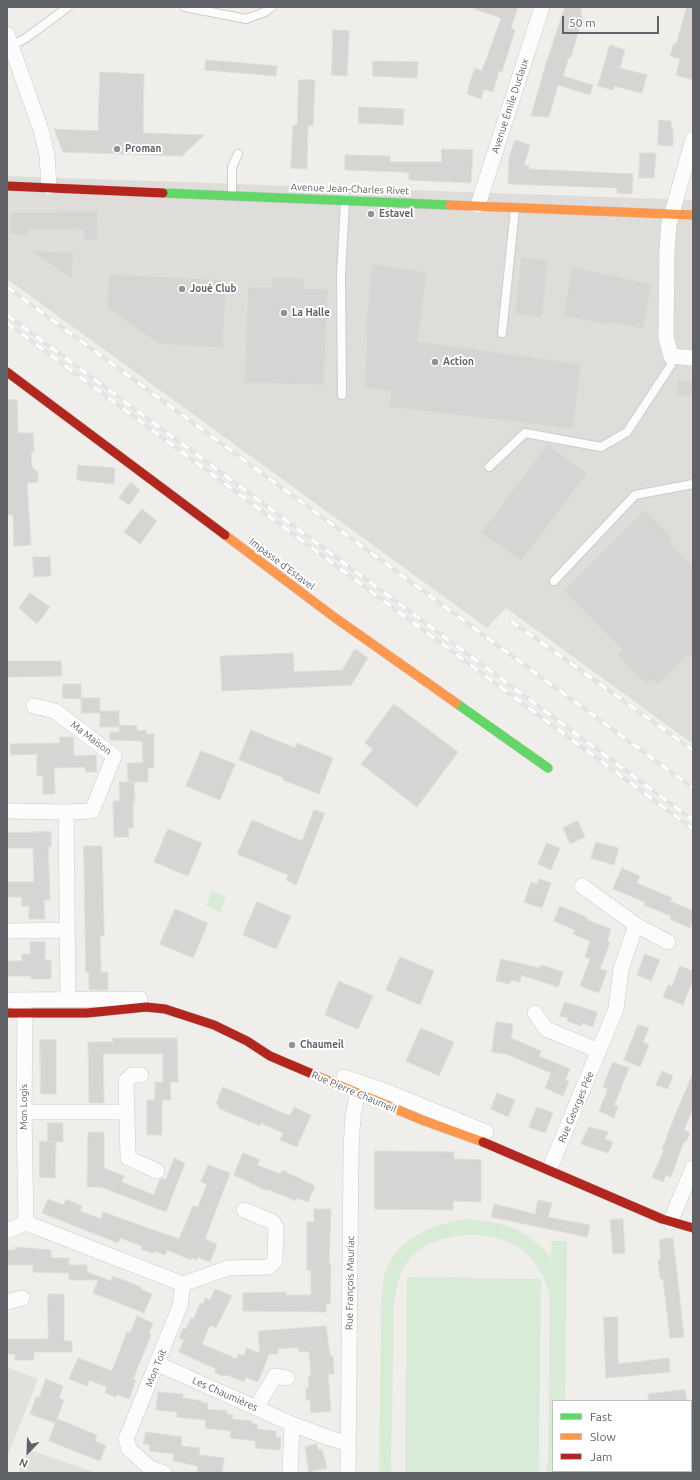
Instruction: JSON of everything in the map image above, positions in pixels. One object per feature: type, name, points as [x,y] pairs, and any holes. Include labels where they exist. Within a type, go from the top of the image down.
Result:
[{"type":"street","name":"Avenue Émile Duclaux","points":[[478,205],[542,7]]},
{"type":"street","points":[[9,40],[42,130],[47,155],[48,187]]},
{"type":"street","points":[[693,139],[671,215],[667,249],[666,337],[671,356],[693,358]]},
{"type":"street","name":"Avenue Jean-Charles Rivet","points":[[7,186],[478,205],[693,216]]},
{"type":"street","name":"Impasse d'Estavel","points":[[7,372],[334,617],[548,768]]},
{"type":"street","name":"Ma Maison","points":[[7,812],[92,811],[114,756],[55,711],[34,706]]},
{"type":"street","points":[[54,1013],[68,999],[66,930],[66,812]]},
{"type":"street","points":[[582,886],[636,925],[668,942]]},
{"type":"street","name":"Rue Georges Pée","points":[[552,1163],[616,1009],[621,969],[636,925]]},
{"type":"street","points":[[7,930],[66,930]]},
{"type":"street","name":"Rue Pierre Chaumeil","points":[[8,1004],[68,999],[146,999],[178,1004],[235,1027],[279,1050],[449,1131],[494,1146],[569,1180],[672,1217],[693,1218]]},
{"type":"street","points":[[8,1004],[25,1013]]},
{"type":"street","name":"Rue Pierre Chaumeil","points":[[25,1013],[99,1012],[153,1007],[171,1010],[233,1034],[263,1050],[270,1056],[459,1121],[534,1153],[572,1173],[644,1203],[693,1228]]},
{"type":"street","name":"Mon Logis","points":[[25,1013],[24,1112],[26,1223]]},
{"type":"street","points":[[535,1013],[546,1029],[599,1051]]},
{"type":"street","points":[[141,1075],[132,1075],[126,1081],[128,1158],[157,1171]]},
{"type":"street","name":"Rue François Mauriac","points":[[348,1473],[351,1154],[353,1112],[360,1088]]},
{"type":"street","points":[[24,1112],[126,1112]]},
{"type":"street","points":[[672,1217],[693,1168]]},
{"type":"street","points":[[7,1231],[26,1223],[183,1284],[228,1268],[269,1267],[275,1262],[276,1228],[274,1222],[244,1210]]},
{"type":"street","name":"Mon Toit","points":[[154,1471],[129,1449],[126,1438],[158,1364],[180,1306],[183,1284]]},
{"type":"street","name":"Les Chaumières","points":[[158,1364],[292,1424],[332,1439],[348,1443]]},
{"type":"street","points":[[256,1408],[275,1376],[287,1378]]},
{"type":"street","points":[[290,1473],[292,1424]]},
{"type":"lane","points":[[9,40],[26,38],[68,7]]},
{"type":"lane","points":[[185,7],[246,18],[265,12],[272,7]]},
{"type":"lane","points":[[232,195],[232,167],[238,154]]},
{"type":"lane","points":[[342,395],[341,275],[345,200]]},
{"type":"lane","points":[[502,333],[515,207]]},
{"type":"lane","points":[[489,467],[525,434],[601,447],[627,432],[671,365],[671,356]]},
{"type":"lane","points":[[554,582],[635,494],[693,484]]},
{"type":"shaded area","points":[[7,176],[693,200],[693,744],[506,608],[487,628],[7,279]]},
{"type":"shaded area","points":[[7,1367],[38,1379],[7,1457]]},
{"type":"shaded area","points":[[29,1450],[97,1473],[18,1473]]},
{"type":"green space","points":[[212,891],[226,897],[220,912],[206,906]]},
{"type":"green space","points":[[463,1219],[501,1224],[522,1232],[541,1247],[551,1258],[552,1241],[567,1241],[565,1400],[552,1400],[552,1472],[565,1473],[546,1473],[548,1459],[550,1297],[545,1280],[530,1257],[517,1247],[501,1240],[484,1236],[465,1235],[447,1238],[430,1244],[416,1253],[405,1265],[401,1274],[394,1303],[391,1467],[393,1473],[380,1473],[381,1301],[384,1277],[389,1264],[404,1244],[426,1231]]},
{"type":"green space","points":[[407,1277],[541,1279],[539,1473],[405,1473]]},
{"type":"building","points":[[475,7],[518,7],[511,28],[515,30],[502,72],[499,71],[493,92],[484,89],[481,99],[467,94],[475,68],[482,71],[501,18],[474,9]]},
{"type":"building","points":[[565,7],[582,7],[580,15],[583,16],[571,57],[569,57],[563,76],[593,85],[590,95],[558,85],[549,117],[531,116],[544,70]]},
{"type":"building","points":[[687,7],[693,7],[693,80],[676,75],[680,59],[670,56],[674,43],[676,44]]},
{"type":"building","points":[[333,30],[349,31],[347,76],[332,75]]},
{"type":"building","points":[[610,45],[625,50],[620,68],[647,75],[642,93],[614,86],[613,90],[598,86]]},
{"type":"building","points":[[206,60],[277,66],[276,76],[205,70]]},
{"type":"building","points":[[373,61],[418,62],[417,78],[373,76]]},
{"type":"building","points":[[100,72],[144,74],[143,133],[204,135],[182,156],[63,152],[54,129],[98,131]]},
{"type":"building","points":[[299,80],[315,80],[313,126],[308,125],[307,169],[291,168],[293,125],[297,125]]},
{"type":"building","points":[[359,107],[404,109],[403,125],[359,123]]},
{"type":"building","points":[[659,120],[671,121],[673,130],[673,146],[658,145]]},
{"type":"building","points":[[515,140],[530,145],[524,165],[529,165],[529,169],[633,174],[632,194],[617,193],[617,188],[508,184],[509,158]]},
{"type":"building","points":[[442,149],[473,150],[471,183],[409,180],[409,173],[404,172],[345,170],[345,155],[390,156],[390,162],[441,162]]},
{"type":"building","points":[[640,153],[656,153],[654,178],[639,178]]},
{"type":"building","points":[[98,211],[97,241],[83,240],[84,229],[27,230],[27,236],[10,234],[10,212]]},
{"type":"building","points":[[32,251],[73,252],[72,279]]},
{"type":"building","points":[[521,257],[548,260],[542,318],[515,314]]},
{"type":"building","points":[[372,264],[427,272],[418,341],[581,364],[573,429],[389,407],[391,391],[364,388],[367,335],[365,336]]},
{"type":"building","points":[[573,267],[652,284],[643,329],[609,322],[609,325],[563,316]]},
{"type":"building","points":[[109,274],[226,280],[223,348],[159,344],[107,308]]},
{"type":"building","points":[[272,277],[304,278],[304,289],[328,289],[324,385],[244,383],[248,287],[272,287]]},
{"type":"building","points":[[678,380],[693,382],[693,397],[676,395]]},
{"type":"building","points":[[7,400],[17,400],[18,433],[33,433],[34,452],[31,452],[32,468],[38,472],[38,482],[27,483],[31,545],[14,546],[13,515],[8,515]]},
{"type":"building","points":[[548,444],[587,473],[521,561],[481,533]]},
{"type":"building","points":[[78,465],[114,468],[114,484],[77,480]]},
{"type":"building","points":[[131,482],[140,490],[129,505],[119,498]]},
{"type":"building","points":[[142,509],[157,521],[140,544],[124,532]]},
{"type":"building","points":[[645,510],[673,539],[670,543],[693,566],[693,660],[688,655],[658,685],[651,679],[646,684],[618,655],[622,650],[564,591]]},
{"type":"building","points":[[33,557],[50,557],[51,576],[34,577]]},
{"type":"building","points":[[30,593],[50,607],[37,624],[19,608]]},
{"type":"building","points":[[355,649],[368,658],[351,685],[222,691],[220,656],[293,653],[294,672],[342,670]]},
{"type":"building","points":[[8,661],[61,661],[62,676],[8,677]]},
{"type":"building","points":[[63,684],[81,684],[81,699],[63,698]]},
{"type":"building","points":[[81,698],[100,698],[100,711],[119,711],[119,727],[100,727],[100,713],[82,713]]},
{"type":"building","points":[[394,704],[458,752],[417,807],[361,764],[373,749],[365,743]]},
{"type":"building","points":[[119,725],[137,726],[137,731],[146,730],[146,734],[154,734],[154,768],[148,768],[148,782],[134,782],[135,801],[133,801],[133,828],[128,828],[129,837],[114,837],[113,801],[120,801],[119,782],[128,782],[127,763],[143,763],[142,741],[110,740],[110,732],[119,732]]},
{"type":"building","points":[[251,730],[295,748],[297,743],[333,758],[319,794],[239,760]]},
{"type":"building","points":[[60,737],[73,737],[74,756],[96,755],[97,772],[86,772],[85,767],[54,768],[55,794],[43,794],[43,776],[37,776],[37,754],[11,755],[10,744],[60,743]]},
{"type":"building","points":[[201,751],[235,764],[220,800],[186,786]]},
{"type":"building","points":[[314,810],[325,813],[296,885],[286,880],[288,875],[237,854],[252,820],[302,841]]},
{"type":"building","points":[[578,821],[585,837],[570,844],[563,828]]},
{"type":"building","points":[[168,829],[202,843],[188,876],[154,862]]},
{"type":"building","points":[[51,832],[51,847],[48,847],[50,900],[44,900],[45,919],[29,919],[29,906],[22,906],[22,897],[7,897],[7,882],[34,882],[33,848],[7,848],[7,833]]},
{"type":"building","points":[[596,842],[619,848],[614,865],[591,858]]},
{"type":"building","points":[[547,843],[560,848],[551,870],[538,864]]},
{"type":"building","points":[[84,846],[102,846],[104,936],[100,936],[101,972],[108,972],[108,990],[89,990],[89,972],[86,972]]},
{"type":"building","points":[[622,868],[640,876],[637,883],[672,898],[670,901],[693,911],[693,921],[690,928],[670,919],[671,916],[644,905],[645,902],[613,889]]},
{"type":"building","points":[[539,879],[551,883],[542,908],[524,902],[531,882],[537,884]]},
{"type":"building","points":[[257,902],[291,916],[276,949],[243,935]]},
{"type":"building","points":[[560,906],[588,918],[587,920],[611,929],[607,941],[610,942],[600,969],[607,971],[599,993],[580,986],[590,959],[585,957],[590,941],[573,934],[575,930],[554,921]]},
{"type":"building","points":[[175,909],[208,923],[193,958],[160,944]]},
{"type":"building","points":[[30,942],[45,942],[45,960],[51,960],[51,979],[31,979],[31,976],[7,976],[7,961],[22,961],[22,954],[30,954]]},
{"type":"building","points":[[645,954],[660,960],[651,981],[637,975]]},
{"type":"building","points":[[400,957],[434,971],[420,1005],[386,990]]},
{"type":"building","points":[[501,959],[540,968],[541,965],[563,972],[558,987],[521,975],[520,982],[511,980],[510,984],[496,981]]},
{"type":"building","points":[[680,966],[693,971],[693,980],[683,1005],[663,997],[668,985],[672,986]]},
{"type":"building","points":[[339,981],[373,996],[358,1029],[325,1015]]},
{"type":"building","points":[[565,1002],[597,1012],[593,1027],[582,1023],[581,1026],[567,1021],[568,1018],[560,1016]]},
{"type":"building","points":[[496,1022],[513,1024],[511,1038],[541,1051],[539,1056],[570,1069],[565,1080],[569,1081],[563,1096],[545,1088],[551,1073],[506,1054],[492,1052]]},
{"type":"building","points":[[638,1025],[649,1028],[643,1042],[649,1045],[640,1067],[624,1060]]},
{"type":"building","points":[[421,1028],[454,1042],[439,1076],[406,1061]]},
{"type":"building","points":[[113,1038],[177,1038],[178,1082],[170,1082],[171,1100],[162,1100],[162,1135],[147,1135],[147,1100],[155,1100],[155,1082],[163,1082],[163,1054],[103,1054],[104,1103],[89,1103],[88,1042],[113,1042]]},
{"type":"building","points":[[40,1040],[56,1040],[56,1094],[41,1094]]},
{"type":"building","points":[[613,1062],[629,1068],[614,1105],[618,1107],[614,1118],[599,1111],[608,1089],[603,1087]]},
{"type":"building","points":[[662,1071],[673,1076],[668,1089],[656,1085]]},
{"type":"building","points":[[693,1073],[693,1108],[684,1130],[690,1133],[686,1142],[684,1141],[671,1177],[666,1175],[663,1182],[652,1177],[664,1150],[662,1150]]},
{"type":"building","points":[[223,1087],[290,1116],[294,1107],[311,1115],[297,1147],[280,1140],[283,1133],[261,1123],[260,1126],[218,1108],[219,1105],[216,1104]]},
{"type":"building","points":[[497,1093],[515,1100],[508,1117],[491,1109]]},
{"type":"building","points":[[537,1107],[553,1113],[545,1133],[529,1127]]},
{"type":"building","points":[[48,1123],[63,1123],[63,1142],[48,1141]]},
{"type":"building","points":[[589,1127],[608,1132],[605,1139],[613,1142],[608,1153],[581,1144]]},
{"type":"building","points":[[104,1132],[104,1168],[124,1176],[122,1182],[154,1195],[160,1179],[166,1179],[174,1158],[185,1163],[166,1212],[101,1187],[87,1187],[88,1133]]},
{"type":"building","points":[[40,1141],[56,1142],[55,1178],[40,1177]]},
{"type":"building","points":[[375,1151],[454,1152],[454,1159],[481,1160],[481,1202],[453,1201],[453,1210],[375,1209]]},
{"type":"building","points":[[243,1153],[260,1160],[257,1165],[280,1174],[282,1170],[315,1186],[308,1202],[297,1198],[296,1201],[267,1189],[267,1191],[234,1175]]},
{"type":"building","points":[[208,1165],[230,1173],[205,1239],[217,1244],[210,1262],[198,1257],[197,1260],[191,1258],[191,1260],[167,1250],[165,1255],[154,1251],[153,1253],[141,1249],[142,1246],[120,1238],[118,1243],[42,1213],[48,1199],[64,1205],[66,1199],[82,1206],[80,1211],[101,1219],[103,1212],[179,1239],[193,1206],[198,1207],[207,1184],[201,1182]]},
{"type":"building","points":[[538,1200],[552,1203],[548,1217],[590,1225],[587,1237],[491,1217],[494,1204],[535,1214]]},
{"type":"building","points":[[314,1209],[331,1209],[329,1264],[331,1264],[330,1304],[326,1304],[326,1312],[243,1311],[243,1293],[286,1292],[286,1295],[311,1295],[311,1270],[307,1270],[307,1222],[314,1222]]},
{"type":"building","points":[[623,1219],[625,1253],[613,1254],[610,1220]]},
{"type":"building","points":[[673,1238],[684,1337],[670,1338],[663,1279],[660,1279],[658,1260],[661,1259],[659,1240]]},
{"type":"building","points":[[15,1247],[51,1250],[51,1258],[69,1258],[69,1265],[87,1265],[87,1272],[111,1281],[113,1276],[141,1287],[141,1289],[152,1294],[144,1313],[93,1293],[98,1280],[69,1280],[69,1273],[33,1272],[33,1265],[7,1265],[7,1250],[15,1250]]},
{"type":"building","points":[[215,1289],[232,1296],[216,1328],[210,1325],[202,1344],[237,1359],[238,1354],[244,1356],[247,1348],[260,1353],[258,1331],[326,1326],[330,1356],[333,1356],[334,1374],[328,1374],[331,1411],[311,1413],[310,1400],[306,1400],[306,1388],[309,1388],[308,1376],[311,1376],[309,1352],[298,1351],[298,1347],[278,1349],[278,1354],[269,1354],[258,1382],[246,1377],[244,1382],[227,1375],[222,1376],[214,1372],[216,1369],[179,1352],[184,1340],[179,1338],[183,1328],[186,1329],[191,1318],[194,1319],[200,1303],[203,1304],[205,1298],[210,1300]]},
{"type":"building","points":[[48,1294],[64,1294],[64,1341],[72,1341],[72,1352],[34,1352],[34,1360],[15,1360],[15,1354],[7,1354],[7,1339],[48,1339]]},
{"type":"building","points":[[137,1316],[153,1323],[149,1334],[151,1335],[133,1379],[136,1380],[129,1399],[117,1394],[116,1397],[105,1393],[107,1387],[89,1380],[87,1386],[69,1379],[78,1358],[112,1371],[127,1332],[130,1333]]},
{"type":"building","points":[[604,1317],[618,1317],[618,1364],[669,1358],[670,1372],[606,1378]]},
{"type":"building","points":[[46,1379],[63,1386],[59,1398],[64,1400],[55,1423],[30,1414],[36,1397],[39,1398]]},
{"type":"building","points":[[685,1390],[687,1400],[649,1400],[648,1394]]},
{"type":"building","points":[[158,1392],[183,1394],[183,1398],[208,1403],[207,1409],[227,1411],[227,1414],[233,1415],[232,1419],[252,1421],[252,1424],[257,1424],[257,1429],[276,1431],[276,1437],[281,1438],[280,1450],[255,1448],[256,1441],[230,1438],[231,1431],[205,1428],[206,1420],[177,1417],[177,1412],[156,1410]]},
{"type":"building","points":[[57,1419],[97,1435],[95,1441],[106,1446],[100,1461],[49,1441]]},
{"type":"building","points":[[146,1432],[182,1437],[181,1446],[200,1448],[199,1455],[224,1458],[222,1473],[197,1472],[198,1466],[173,1461],[174,1454],[149,1451],[150,1445],[144,1444]]},
{"type":"building","points":[[317,1444],[318,1450],[322,1449],[327,1468],[309,1472],[305,1447]]},
{"type":"railway","points":[[7,287],[693,788]]},
{"type":"railway","points":[[7,315],[693,820]]},
{"type":"railway","points":[[7,323],[693,829]]},
{"type":"railway","points":[[511,621],[693,750]]},
{"type":"traffic: fast","points":[[163,193],[450,205]]},
{"type":"traffic: fast","points":[[456,703],[548,768]]},
{"type":"traffic: slow","points":[[450,205],[693,215]]},
{"type":"traffic: slow","points":[[225,535],[334,617],[456,703]]},
{"type":"traffic: slow","points":[[310,1073],[422,1120],[483,1142]]},
{"type":"traffic: jam","points":[[7,186],[163,193]]},
{"type":"traffic: jam","points":[[7,372],[225,535]]},
{"type":"traffic: jam","points":[[7,1013],[87,1013],[146,1007],[165,1009],[214,1025],[247,1041],[270,1056],[310,1073]]},
{"type":"traffic: jam","points":[[483,1142],[662,1219],[693,1228]]},
{"type":"place","name":"Proman","points":[[117,149]]},
{"type":"place","name":"Estavel","points":[[371,214]]},
{"type":"place","name":"Joué Club","points":[[182,289]]},
{"type":"place","name":"La Halle","points":[[284,313]]},
{"type":"place","name":"Action","points":[[435,362]]},
{"type":"place","name":"Chaumeil","points":[[292,1045]]}]
